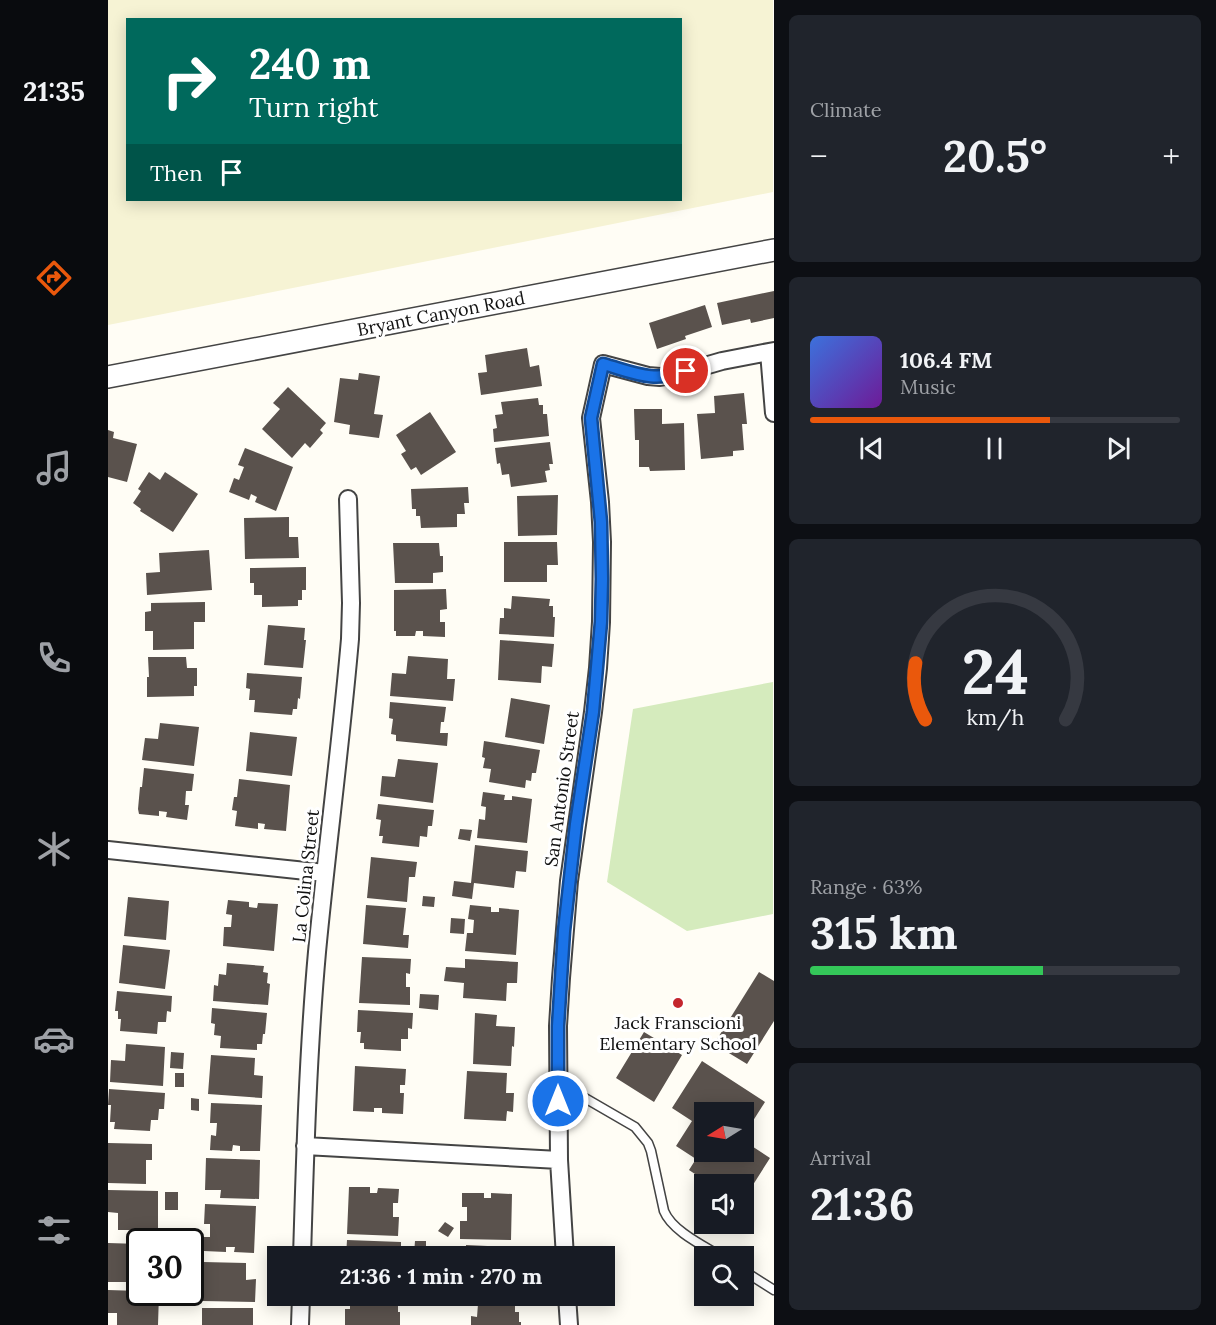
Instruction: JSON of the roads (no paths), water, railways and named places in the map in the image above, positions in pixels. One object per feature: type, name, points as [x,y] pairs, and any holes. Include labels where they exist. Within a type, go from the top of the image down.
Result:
[{"type":"street","name":"Bryant Canyon Road","points":[[108,377],[774,250]]},
{"type":"street","name":"San Antonio Street","points":[[564,1246],[559,1160],[558,1082],[561,978],[565,921],[576,824],[593,712],[601,622],[600,512],[591,418],[603,364],[660,377],[722,361],[771,352]]},
{"type":"street","points":[[771,352],[774,413]]},
{"type":"street","name":"La Colina Street","points":[[302,1246],[307,1086],[312,1014],[350,639],[348,499]]},
{"type":"street","points":[[108,850],[326,873]]},
{"type":"street","points":[[305,1146],[559,1160]]},
{"type":"street","points":[[300,1325],[301,1306]]},
{"type":"street","points":[[568,1306],[569,1325]]},
{"type":"lane","points":[[558,1082],[632,1125],[642,1135],[651,1151],[667,1218],[675,1227],[705,1246]]},
{"type":"lane","points":[[754,1277],[774,1290]]},
{"type":"place","name":"Jack Franscioni Elementary School","points":[[678,1003]]}]
